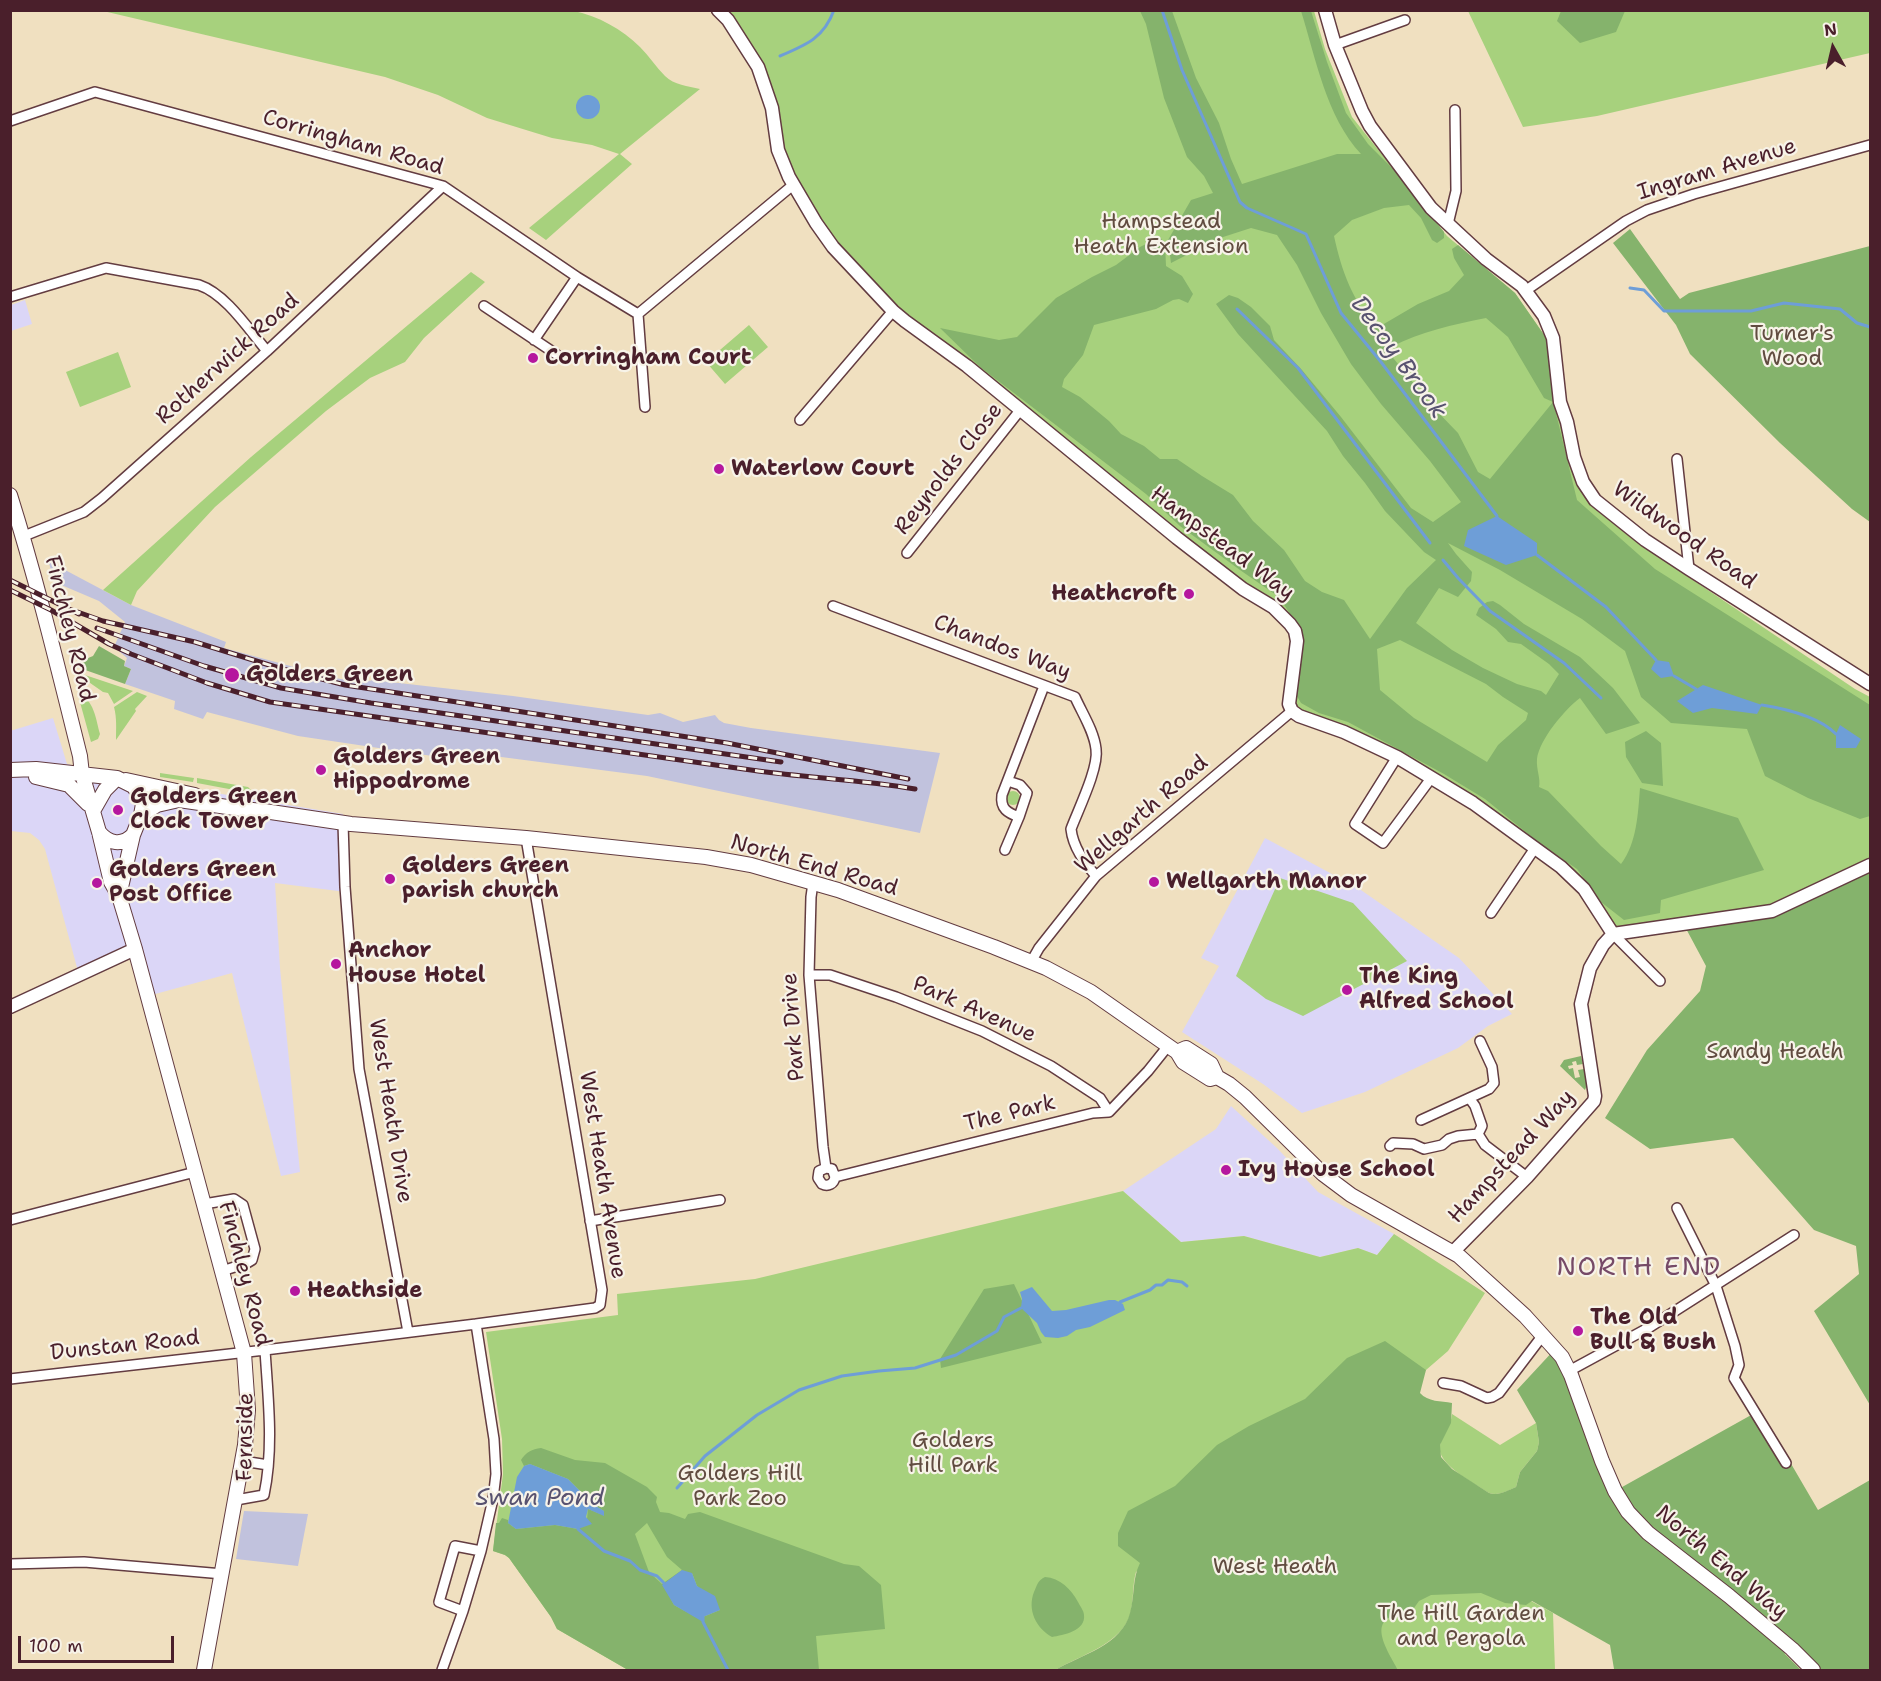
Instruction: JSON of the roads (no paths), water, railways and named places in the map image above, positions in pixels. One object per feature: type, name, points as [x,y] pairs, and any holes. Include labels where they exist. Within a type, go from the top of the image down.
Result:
[{"type":"main road","name":"Finchley Road","points":[[10,495],[24,536],[52,640],[80,756],[82,774],[111,882],[119,896],[135,949],[244,1353],[248,1410],[243,1461],[204,1671]]},
{"type":"main road","points":[[15,771],[36,769],[117,778],[133,786],[140,795],[143,804],[141,815]]},
{"type":"main road","points":[[15,771],[69,785],[78,792],[93,811],[105,790],[117,778]]},
{"type":"main road","name":"North End Road","points":[[117,778],[264,811]]},
{"type":"main road","name":"North End Road","points":[[141,815],[157,804],[179,800],[343,823],[526,838],[706,858],[751,865],[838,890],[1031,962],[1091,992],[1172,1049],[1183,1062],[1210,1079],[1217,1077],[1245,1096],[1323,1174],[1351,1195],[1456,1254]]},
{"type":"main road","name":"Finchley Road","points":[[119,896],[133,835],[141,815]]},
{"type":"main road","points":[[99,832],[105,839],[113,842],[121,842],[133,835]]},
{"type":"main road","name":"North End Way","points":[[1456,1254],[1525,1316],[1562,1357],[1602,1461],[1615,1491],[1628,1512],[1648,1533],[1729,1596],[1780,1639],[1813,1671]]},
{"type":"main road","name":"North End Way","points":[[1780,1639],[1806,1671]]},
{"type":"street","name":"Hampstead Way","points":[[718,10],[735,30],[761,75],[772,108],[778,150],[793,185],[833,247],[893,311],[968,366],[1161,525],[1243,589],[1283,615],[1294,631],[1297,641],[1289,704],[1292,711]]},
{"type":"street","name":"Wildwood Road","points":[[1325,10],[1335,45],[1370,126],[1431,208],[1486,259],[1522,286],[1544,316],[1553,338],[1560,402],[1567,422],[1574,457],[1583,482],[1595,500],[1645,540],[1870,684]]},
{"type":"street","points":[[1335,45],[1405,20]]},
{"type":"street","name":"Corringham Road","points":[[10,121],[95,92],[443,186],[578,277],[638,314]]},
{"type":"street","points":[[1448,224],[1456,191],[1455,110]]},
{"type":"street","name":"Ingram Avenue","points":[[1525,291],[1626,221],[1647,210],[1694,194],[1870,145]]},
{"type":"street","points":[[645,407],[638,314],[793,185]]},
{"type":"street","name":"Rotherwick Road","points":[[24,536],[84,512],[102,498],[267,351],[443,186]]},
{"type":"street","points":[[10,297],[106,267],[199,285],[207,288],[226,303],[267,351]]},
{"type":"street","points":[[534,340],[578,277]]},
{"type":"street","points":[[484,306],[556,354]]},
{"type":"street","points":[[800,420],[893,311]]},
{"type":"street","name":"Reynolds Close","points":[[907,553],[1021,409]]},
{"type":"street","points":[[1677,459],[1689,569]]},
{"type":"street","name":"Chandos Way","points":[[833,606],[1075,697],[1097,749],[1095,766],[1071,829],[1072,839],[1086,865],[1096,876]]},
{"type":"street","points":[[1019,817],[1005,811],[1002,805],[1002,795],[1044,686]]},
{"type":"street","points":[[1292,711],[1299,716],[1344,732],[1397,757],[1432,777],[1473,803],[1561,867],[1584,889],[1613,934],[1660,981]]},
{"type":"street","name":"Wellgarth Road","points":[[1031,962],[1039,948],[1096,876],[1292,711]]},
{"type":"street","points":[[1397,757],[1355,824],[1383,843],[1432,777]]},
{"type":"street","points":[[1005,850],[1027,793],[1020,785],[1008,781]]},
{"type":"street","name":"West Heath Drive","points":[[343,823],[345,887],[359,1070],[408,1332]]},
{"type":"street","name":"West Heath Avenue","points":[[244,1353],[595,1308],[600,1305],[602,1290],[526,838]]},
{"type":"street","points":[[1491,913],[1535,848]]},
{"type":"street","points":[[1613,934],[1772,911],[1870,865]]},
{"type":"street","name":"Park Drive","points":[[813,883],[809,975],[823,1147],[831,1171],[819,1171],[819,1181],[822,1184]]},
{"type":"street","name":"Hampstead Way","points":[[1456,1254],[1594,1101],[1581,1004],[1590,968],[1603,945],[1613,934]]},
{"type":"street","points":[[10,1007],[135,949]]},
{"type":"street","name":"Park Avenue","points":[[809,975],[830,975],[896,997],[982,1031],[1051,1066],[1100,1098],[1109,1112]]},
{"type":"street","points":[[1421,1120],[1470,1099],[1489,1089],[1494,1083],[1492,1067],[1479,1041]]},
{"type":"street","points":[[1109,1112],[1172,1049]]},
{"type":"street","points":[[1470,1099],[1482,1126],[1478,1134]]},
{"type":"street","name":"The Park","points":[[822,1184],[829,1185],[835,1180],[831,1171],[1093,1113],[1109,1112]]},
{"type":"street","points":[[1478,1134],[1485,1145],[1527,1177]]},
{"type":"street","points":[[1390,1146],[1401,1142],[1424,1149],[1442,1145],[1449,1138],[1478,1134]]},
{"type":"street","points":[[10,1220],[195,1172]]},
{"type":"street","points":[[204,1204],[234,1198],[243,1205],[255,1249],[252,1260],[222,1270]]},
{"type":"street","points":[[591,1221],[720,1200]]},
{"type":"street","points":[[1677,1208],[1716,1286],[1737,1355],[1738,1365],[1734,1378],[1786,1463]]},
{"type":"street","points":[[1569,1371],[1650,1327],[1794,1235]]},
{"type":"street","points":[[442,1671],[463,1611],[480,1551],[493,1499],[496,1474],[494,1439],[476,1324]]},
{"type":"street","points":[[1443,1383],[1461,1386],[1487,1398],[1492,1397],[1498,1393],[1543,1335]]},
{"type":"street","name":"Fernside","points":[[236,1500],[264,1496],[270,1435],[265,1350]]},
{"type":"street","name":"Dunstan Road","points":[[10,1379],[244,1353]]},
{"type":"street","points":[[243,1461],[268,1465]]},
{"type":"street","points":[[463,1611],[439,1602],[455,1546],[480,1551]]},
{"type":"street","points":[[10,1564],[84,1562],[223,1574]]},
{"type":"water","points":[[588,95],[597,98],[600,107],[597,116],[588,119],[579,116],[576,107],[579,98]]},
{"type":"water","points":[[1497,516],[1537,543],[1537,555],[1506,565],[1464,546],[1468,530]]},
{"type":"water","points":[[1656,660],[1669,662],[1674,676],[1661,678],[1651,669]]},
{"type":"water","points":[[1703,685],[1762,705],[1757,714],[1712,708],[1693,713],[1677,701]]},
{"type":"water","points":[[1840,725],[1861,739],[1856,748],[1836,748],[1836,734]]},
{"type":"water","points":[[1032,1287],[1052,1311],[1109,1300],[1123,1304],[1125,1310],[1067,1336],[1045,1337],[1037,1323],[1021,1308],[1020,1292]]},
{"type":"water","name":"Swan Pond","points":[[530,1464],[568,1479],[594,1505],[604,1511],[604,1516],[588,1509],[586,1517],[592,1524],[578,1529],[555,1525],[516,1529],[508,1523],[517,1477],[524,1466]]},
{"type":"water","points":[[682,1570],[692,1573],[697,1586],[715,1596],[720,1610],[703,1617],[703,1622],[674,1605],[662,1585]]},
{"type":"waterway","name":"Decoy Brook","points":[[780,56],[806,44],[819,34],[830,20],[834,10]]},
{"type":"waterway","name":"Decoy Brook","points":[[1162,10],[1182,70],[1240,202],[1247,208],[1306,234],[1341,313],[1381,362],[1497,516]]},
{"type":"waterway","name":"Decoy Brook","points":[[1630,288],[1644,290],[1664,311],[1751,311],[1784,303],[1840,309],[1857,323],[1870,327]]},
{"type":"waterway","points":[[1237,309],[1298,368],[1430,543]]},
{"type":"waterway","name":"Decoy Brook","points":[[1537,555],[1606,607],[1656,660]]},
{"type":"waterway","points":[[1443,560],[1490,611],[1564,663],[1601,698]]},
{"type":"waterway","name":"Decoy Brook","points":[[1674,676],[1696,689]]},
{"type":"waterway","name":"Decoy Brook","points":[[1762,705],[1792,711],[1811,718],[1836,734]]},
{"type":"waterway","points":[[1120,1302],[1150,1290],[1156,1285],[1162,1285],[1168,1280],[1182,1282],[1187,1286]]},
{"type":"waterway","points":[[677,1488],[705,1456],[757,1415],[799,1390],[842,1376],[915,1368],[956,1355],[997,1331],[1004,1317],[1021,1308]]},
{"type":"waterway","points":[[578,1529],[604,1551],[630,1561],[640,1570],[657,1576],[664,1583]]},
{"type":"waterway","points":[[703,1617],[703,1622],[728,1670]]},
{"type":"railway","points":[[10,580],[79,614]]},
{"type":"railway","points":[[10,590],[131,654],[207,683],[270,702],[758,771],[915,789]]},
{"type":"railway","points":[[72,610],[103,621],[195,642],[279,668],[345,685],[727,743],[908,779]]},
{"type":"railway","points":[[97,628],[204,666],[281,688],[781,762]]},
{"type":"place","name":"Corringham Court","points":[[533,358]]},
{"type":"place","name":"Waterlow Court","points":[[719,469]]},
{"type":"place","name":"Heathcroft","points":[[1189,594]]},
{"type":"place","name":"Golders Green","points":[[232,675]]},
{"type":"place","name":"Golders Green Hippodrome","points":[[321,770]]},
{"type":"place","name":"Golders Green Clock Tower","points":[[118,810]]},
{"type":"place","name":"Golders Green parish church","points":[[390,879]]},
{"type":"place","name":"Wellgarth Manor","points":[[1154,882]]},
{"type":"place","name":"Golders Green Post Office","points":[[97,883]]},
{"type":"place","name":"Anchor House Hotel","points":[[336,964]]},
{"type":"place","name":"The King Alfred School","points":[[1347,990]]},
{"type":"place","name":"Ivy House School","points":[[1226,1170]]},
{"type":"place","name":"Heathside","points":[[295,1291]]},
{"type":"place","name":"The Old Bull & Bush","points":[[1578,1331]]},
{"type":"district","name":"NORTH END","points":[[1639,1268]]},
{"type":"park label","name":"Hampstead Heath Extension","points":[[1161,234]]},
{"type":"park label","name":"Turner's Wood","points":[[1792,346]]},
{"type":"park label","name":"Sandy Heath","points":[[1775,1052]]},
{"type":"park label","name":"Golders Hill Park","points":[[953,1454]]},
{"type":"park label","name":"Golders Hill Park Zoo","points":[[740,1486]]},
{"type":"park label","name":"West Heath","points":[[1275,1567]]},
{"type":"park label","name":"The Hill Garden and Pergola","points":[[1461,1626]]}]
